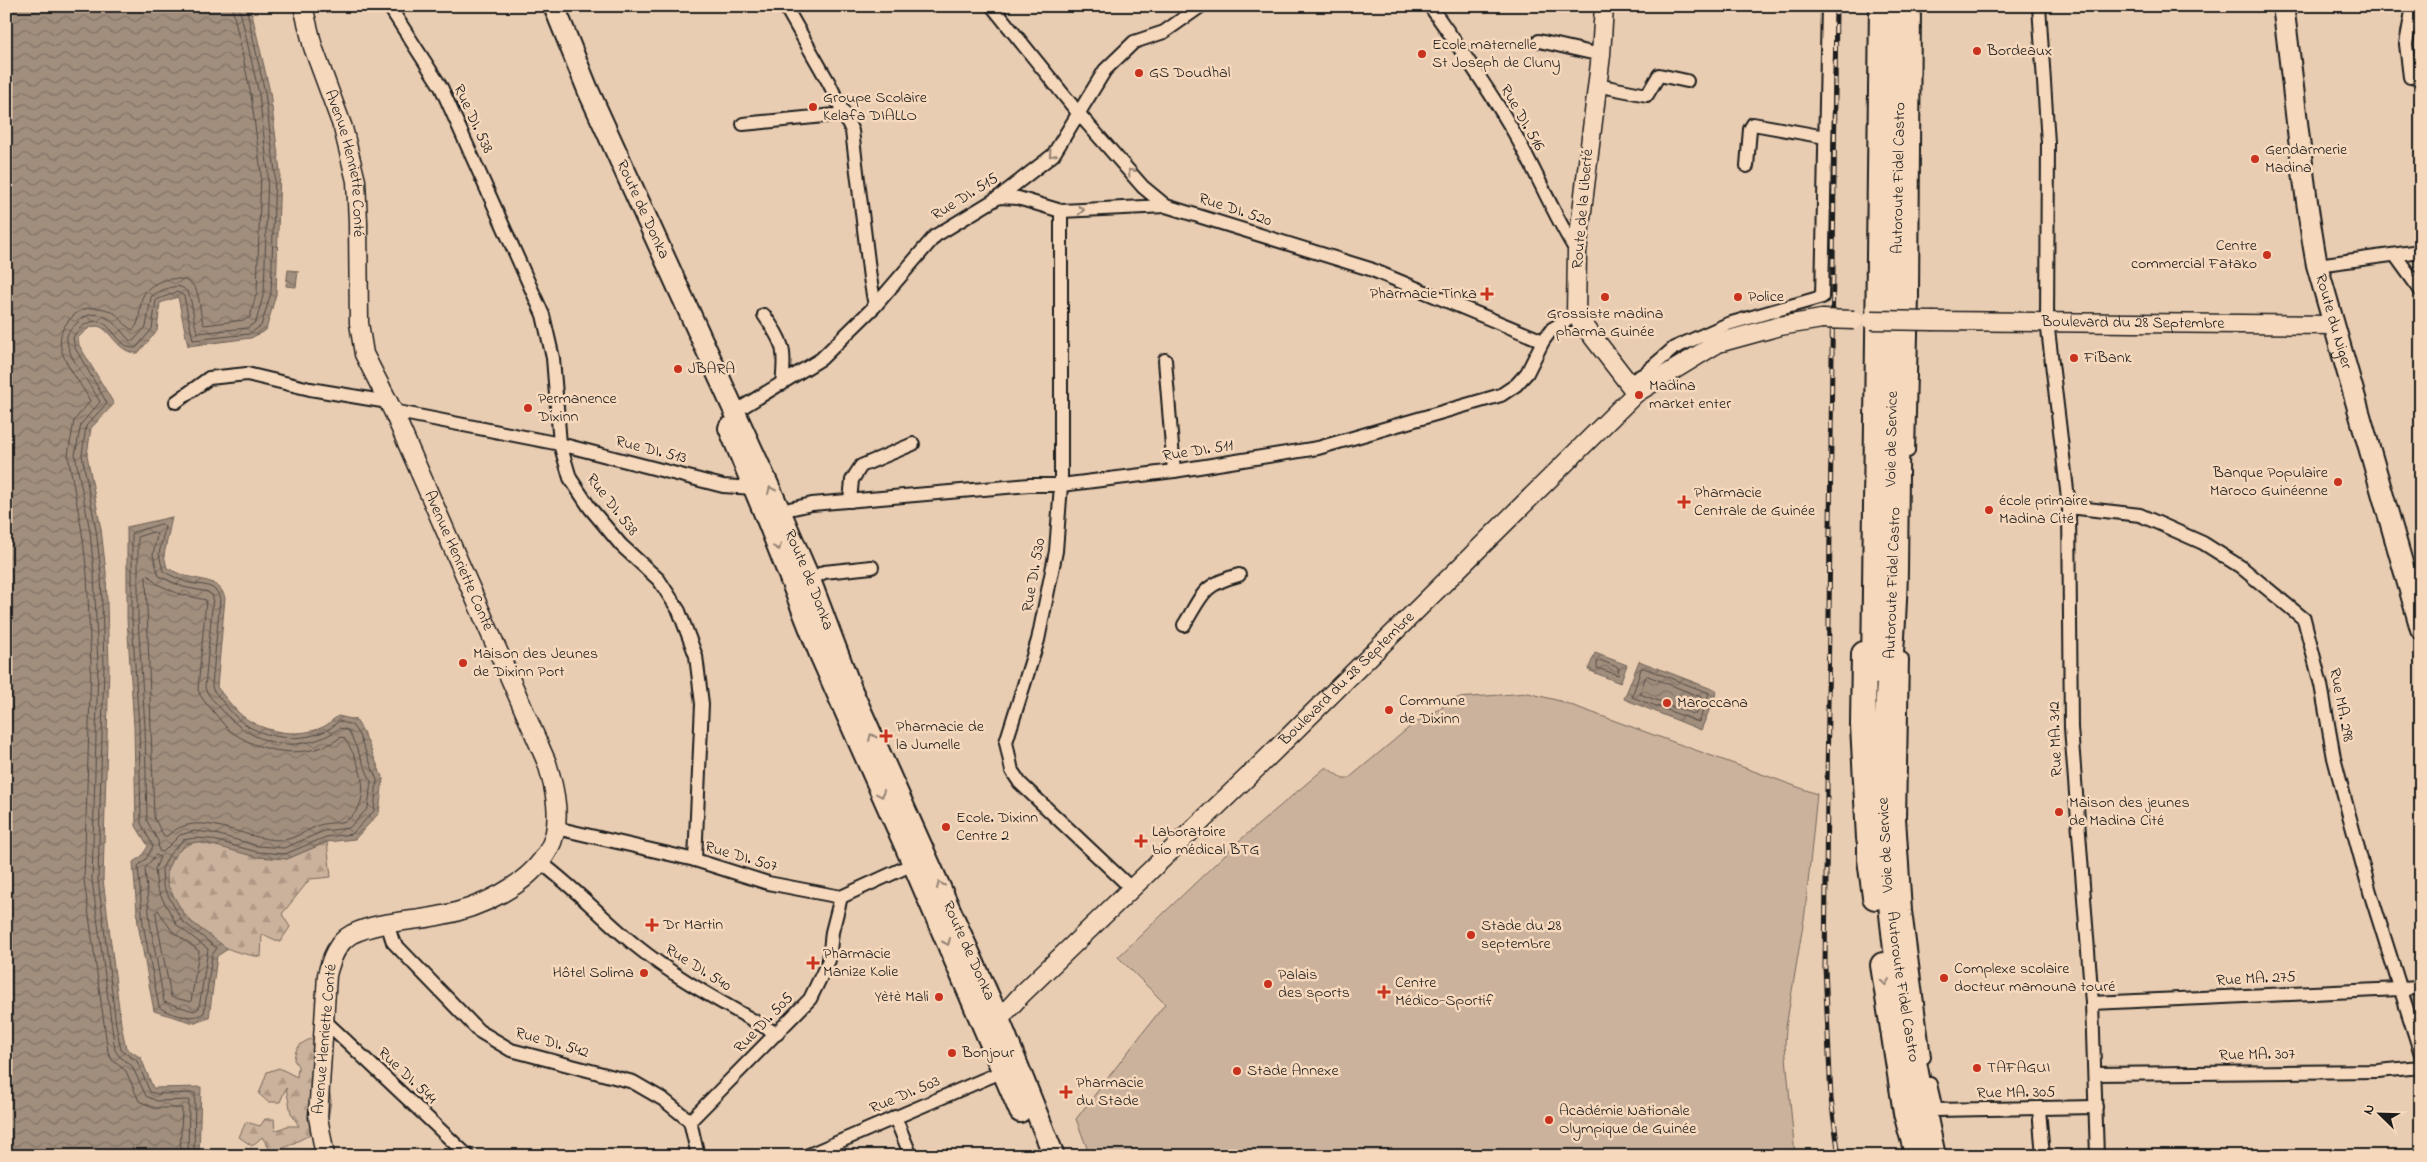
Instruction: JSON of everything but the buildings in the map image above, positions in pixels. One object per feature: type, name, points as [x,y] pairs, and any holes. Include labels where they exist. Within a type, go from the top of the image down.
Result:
[{"type":"highway","points":[[1870,859],[1863,724],[1866,583],[1863,320],[1866,107],[1877,6]]},
{"type":"highway","name":"Autoroute Fidel Castro","points":[[1882,6],[1877,315],[1875,647],[1870,859],[1887,1005],[1906,1113],[1917,1156]]},
{"type":"highway","name":"Autoroute Fidel Castro","points":[[1901,6],[1894,600],[1886,735],[1886,848],[1890,912],[1915,1074],[1933,1156]]},
{"type":"highway","points":[[1936,1110],[1945,1156]]},
{"type":"main road","name":"Avenue Henriette Conté","points":[[303,6],[313,47],[343,128],[356,181],[359,324],[364,354],[390,406],[547,763],[556,790],[556,828],[550,848],[540,862],[510,890],[477,905],[439,916],[388,922],[351,935],[338,946],[331,958],[327,975],[324,1020],[318,1117],[325,1156]]},
{"type":"main road","name":"Route de Donka","points":[[540,6],[553,30],[754,488],[821,657],[913,864],[992,1024]]},
{"type":"main road","name":"Route de Donka","points":[[554,6],[592,99],[736,411],[810,580],[852,691],[1010,1069],[1039,1156]]},
{"type":"main road","name":"Route de la Liberté","points":[[1576,315],[1577,252],[1601,56],[1604,6]]},
{"type":"main road","name":"Route du Niger","points":[[2283,6],[2295,91],[2307,214],[2317,265],[2332,325],[2421,629]]},
{"type":"main road","points":[[1576,315],[1632,388]]},
{"type":"main road","name":"Boulevard du 28 Septembre","points":[[992,1024],[1023,992],[1266,760],[1632,388],[1718,343],[1780,326],[1822,319],[2332,325]]},
{"type":"main road","name":"Route de Donka","points":[[1010,1069],[1054,1156]]},
{"type":"street","name":"Rue DI. 538","points":[[389,6],[401,21],[441,87],[543,315],[553,358],[560,444],[570,478],[590,508],[621,545],[659,580],[679,611],[696,656],[702,704],[695,860]]},
{"type":"street","points":[[785,6],[845,114],[852,131],[875,306]]},
{"type":"street","name":"Rue DI. 520","points":[[992,6],[1079,114],[1144,187],[1166,206],[1370,269],[1542,341]]},
{"type":"street","name":"Rue DI. 515","points":[[736,411],[821,359],[875,306],[935,236],[999,197],[1052,155],[1079,114],[1091,89],[1105,70],[1134,42],[1164,32],[1200,6]]},
{"type":"street","name":"Rue DI. 516","points":[[1430,6],[1510,125],[1557,220],[1577,252]]},
{"type":"street","points":[[1632,388],[1644,374],[1674,348],[1728,324],[1822,297],[1828,6]]},
{"type":"street","name":"Voie de Service","points":[[1914,6],[1911,355],[1899,818],[1905,911],[1926,1066],[1936,1110]]},
{"type":"street","name":"Rue MA. 312","points":[[2039,6],[2048,143],[2047,321],[2069,507],[2071,728],[2092,1002],[2097,1156]]},
{"type":"street","points":[[2410,76],[2406,44],[2413,6]]},
{"type":"street","points":[[1539,41],[1601,56]]},
{"type":"street","points":[[1596,85],[1647,94],[1659,75],[1687,80]]},
{"type":"street","points":[[743,124],[845,114]]},
{"type":"street","points":[[1747,166],[1750,129],[1753,124],[1825,138]]},
{"type":"street","points":[[999,197],[1018,198],[1061,211],[1166,206]]},
{"type":"street","name":"Rue DI. 530","points":[[1061,211],[1061,485],[1056,551],[1038,640],[1006,742],[1012,771],[1020,783],[1132,888]]},
{"type":"street","points":[[2317,265],[2421,251]]},
{"type":"street","points":[[2395,254],[2421,291]]},
{"type":"street","points":[[764,315],[782,341],[784,359],[782,384]]},
{"type":"street","name":"Rue DI. 511","points":[[780,511],[812,504],[1029,485],[1061,485],[1174,471],[1318,448],[1501,395],[1516,385],[1527,373],[1542,341],[1552,330],[1576,315]]},
{"type":"street","points":[[1164,360],[1174,471]]},
{"type":"street","name":"Rue DI. 513","points":[[176,402],[209,378],[247,374],[560,444],[723,486],[754,488]]},
{"type":"street","points":[[850,501],[852,480],[861,466],[913,444]]},
{"type":"street","name":"Rue MA. 298","points":[[2069,507],[2140,515],[2203,543],[2241,567],[2304,618],[2321,685],[2334,758],[2346,806],[2370,892],[2421,1054]]},
{"type":"street","points":[[810,580],[824,572],[872,567]]},
{"type":"street","points":[[1184,625],[1207,587],[1221,580],[1239,575]]},
{"type":"street","name":"Rue DI. 507","points":[[556,828],[695,860],[768,883],[841,897]]},
{"type":"street","name":"Rue DI. 540","points":[[540,862],[560,876],[633,944],[668,971],[777,1034]]},
{"type":"street","points":[[841,897],[913,864]]},
{"type":"street","name":"Rue DI. 505","points":[[690,1122],[810,999],[829,960],[832,932],[841,897]]},
{"type":"street","name":"Rue DI. 542","points":[[388,922],[393,942],[479,1031],[511,1050],[633,1082],[664,1100],[690,1122]]},
{"type":"street","name":"Rue MA. 275","points":[[2092,1002],[2421,988]]},
{"type":"street","name":"Rue DI. 544","points":[[324,1020],[468,1156]]},
{"type":"street","name":"Rue MA. 307","points":[[2095,1074],[2378,1071],[2421,1067]]},
{"type":"street","name":"Rue DI. 503","points":[[806,1156],[1010,1069]]},
{"type":"street","name":"Rue MA. 305","points":[[1936,1110],[2039,1109],[2096,1106]]},
{"type":"street","points":[[2039,1109],[2043,1156]]},
{"type":"street","points":[[895,1117],[911,1156]]},
{"type":"street","points":[[690,1122],[698,1156]]},
{"type":"green space","name":"Stade du 28 septembre","points":[[1528,693],[1560,701],[1817,794],[1805,913],[1786,1027],[1785,1045],[1795,1156],[1090,1156],[1076,1119],[1165,1004],[1118,957],[1239,841],[1326,767],[1343,779],[1348,779],[1411,726],[1457,698]]},
{"type":"green space","points":[[196,842],[287,859],[327,842],[331,877],[310,879],[282,914],[290,927],[280,942],[262,934],[261,957],[239,953],[217,942],[194,924],[184,913],[169,888],[167,875],[170,863],[181,850]]},
{"type":"green space","points":[[314,1038],[320,1042],[311,1068],[328,1081],[331,1101],[327,1126],[282,1149],[288,1156],[274,1156],[262,1137],[252,1146],[239,1137],[246,1122],[260,1126],[265,1119],[274,1119],[275,1131],[287,1126],[299,1126],[291,1113],[286,1088],[280,1102],[268,1102],[259,1094],[267,1072],[279,1068],[297,1077],[298,1066],[294,1060],[297,1048],[302,1043]]},
{"type":"water","points":[[6,6],[250,6],[270,92],[280,171],[276,294],[266,330],[251,338],[188,346],[178,297],[160,303],[157,331],[138,353],[128,351],[103,328],[96,326],[88,329],[78,338],[79,345],[114,404],[91,428],[87,455],[101,529],[106,572],[109,665],[103,879],[121,1024],[126,1048],[141,1058],[153,1088],[201,1087],[199,1156],[6,1156]]},
{"type":"water","points":[[288,270],[298,271],[296,287],[286,286]]},
{"type":"water","points":[[172,517],[164,555],[167,568],[184,576],[216,584],[223,592],[225,598],[217,687],[225,697],[247,720],[279,732],[302,733],[313,731],[325,726],[338,716],[356,720],[364,733],[383,779],[379,813],[355,839],[327,842],[287,859],[256,857],[196,842],[186,844],[173,857],[167,870],[167,884],[186,918],[228,949],[217,956],[209,1018],[194,1023],[154,1011],[138,924],[133,862],[142,856],[148,846],[136,826],[134,727],[127,619],[127,527]]},
{"type":"water","points":[[1595,653],[1627,665],[1620,683],[1588,670]]},
{"type":"water","points":[[1639,661],[1717,691],[1701,730],[1624,699]]},
{"type":"railway","points":[[1836,6],[1825,967],[1831,1099],[1839,1156]]},
{"type":"place","name":"Bordeaux","points":[[1977,51]]},
{"type":"place","name":"Ecole maternelle St Joseph de Cluny","points":[[1422,54]]},
{"type":"place","name":"GS Doudhal","points":[[1139,73]]},
{"type":"place","name":"Groupe Scolaire Kelafa DIALLO","points":[[813,107]]},
{"type":"place","name":"Gendarmerie Madina","points":[[2255,159]]},
{"type":"place","name":"Centre commercial Fatako","points":[[2267,255]]},
{"type":"place","name":"Pharmacie Tinka","points":[[1487,294]]},
{"type":"place","name":"Grossiste madina pharma Guinée","points":[[1605,297]]},
{"type":"place","name":"Police","points":[[1738,297]]},
{"type":"place","name":"FiBank","points":[[2074,358]]},
{"type":"place","name":"JBARA","points":[[678,369]]},
{"type":"place","name":"Madina market enter","points":[[1639,395]]},
{"type":"place","name":"Permanence Dixinn","points":[[528,408]]},
{"type":"place","name":"Banque Populaire Maroco Guinéenne","points":[[2338,482]]},
{"type":"place","name":"Pharmacie Centrale de Guinée","points":[[1684,502]]},
{"type":"place","name":"école primaire Madina Cité","points":[[1989,510]]},
{"type":"place","name":"Maison des Jeunes de Dixinn Port","points":[[463,663]]},
{"type":"place","name":"Maroccana","points":[[1667,703]]},
{"type":"place","name":"Commune de Dixinn","points":[[1389,710]]},
{"type":"place","name":"Pharmacie de la Jumelle","points":[[886,736]]},
{"type":"place","name":"Maison des jeunes de Madina Cité","points":[[2059,812]]},
{"type":"place","name":"Ecole. Dixinn Centre 2","points":[[946,827]]},
{"type":"place","name":"Laboratoire bio médical BTG","points":[[1141,841]]},
{"type":"place","name":"Dr Martin","points":[[652,925]]},
{"type":"place","name":"Stade du 28 septembre","points":[[1471,935]]},
{"type":"place","name":"Pharmacie Manize Kolie","points":[[813,963]]},
{"type":"place","name":"Hôtel Solima","points":[[644,973]]},
{"type":"place","name":"Complexe scolaire docteur mamouna touré","points":[[1944,978]]},
{"type":"place","name":"Palais des sports","points":[[1268,984]]},
{"type":"place","name":"Centre Médico-Sportif","points":[[1384,992]]},
{"type":"place","name":"Yètè Mali","points":[[939,997]]},
{"type":"place","name":"Bonjour","points":[[952,1053]]},
{"type":"place","name":"TAFAGUI","points":[[1977,1068]]},
{"type":"place","name":"Stade Annexe","points":[[1237,1071]]},
{"type":"place","name":"Pharmacie du Stade","points":[[1066,1092]]},
{"type":"place","name":"Académie Nationale Olympique de Guinée","points":[[1549,1120]]}]
